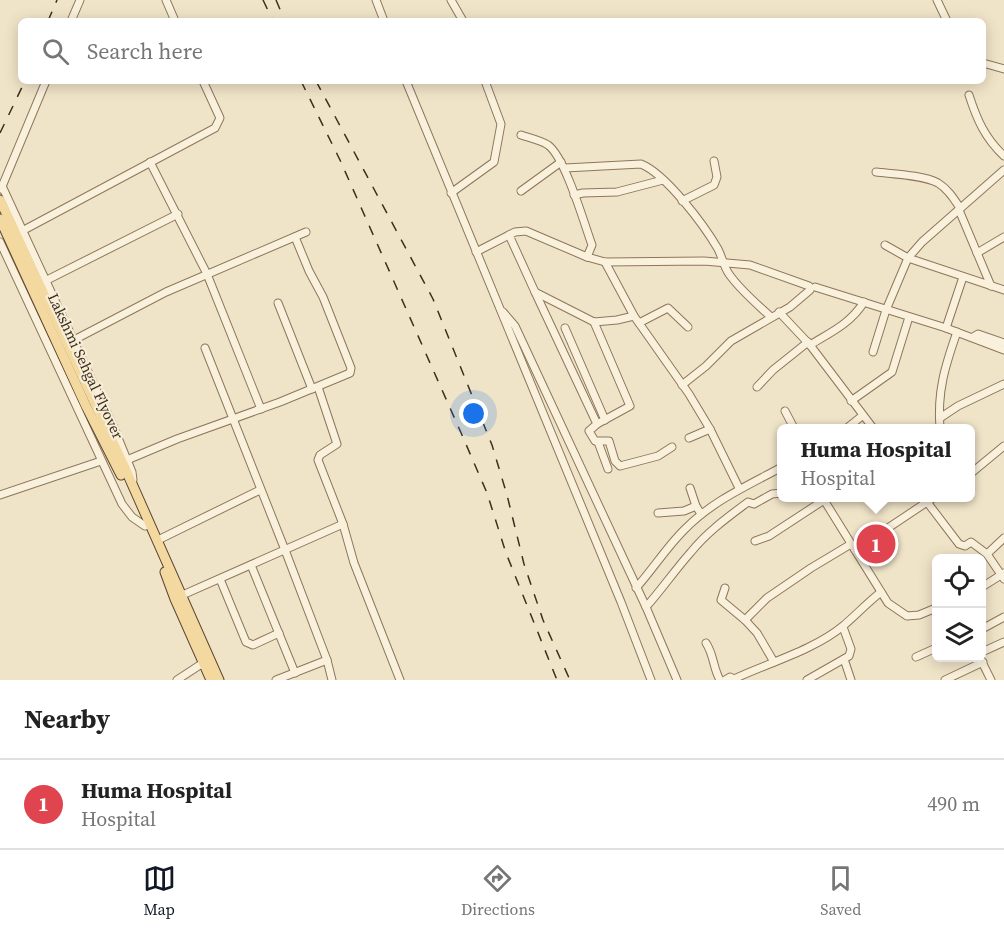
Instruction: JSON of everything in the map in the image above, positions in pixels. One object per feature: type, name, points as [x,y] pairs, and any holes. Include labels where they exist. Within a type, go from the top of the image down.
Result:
[{"type":"main road","name":"Lakshmi Sehgal Flyover","points":[[0,200],[158,540],[178,598]]},
{"type":"main road","name":"Lakshmi Sehgal Flyover","points":[[0,219],[86,406],[124,467],[145,526],[178,598]]},
{"type":"main road","points":[[178,598],[211,680]]},
{"type":"main road","points":[[178,598],[219,680]]},
{"type":"street","points":[[72,18],[80,0]]},
{"type":"street","points":[[165,0],[174,18]]},
{"type":"street","points":[[376,0],[383,18]]},
{"type":"street","points":[[451,0],[461,18]]},
{"type":"street","points":[[937,0],[946,18]]},
{"type":"street","points":[[986,64],[1004,69]]},
{"type":"street","points":[[45,84],[1,189],[72,341],[124,467],[177,438],[261,409],[349,374],[351,368],[323,297],[295,237]]},
{"type":"street","points":[[22,231],[215,128],[220,118],[204,84]]},
{"type":"street","points":[[407,84],[651,680]]},
{"type":"street","points":[[452,193],[494,162],[501,124],[486,84]]},
{"type":"street","points":[[969,95],[977,121],[990,142],[1004,156]]},
{"type":"street","points":[[521,135],[547,145],[563,165],[592,245],[587,257]]},
{"type":"street","points":[[682,201],[714,185],[717,177],[714,161]]},
{"type":"street","points":[[150,162],[207,274],[261,409]]},
{"type":"street","points":[[521,191],[563,165],[641,164],[647,167],[663,180],[682,201],[708,233],[729,274],[771,318]]},
{"type":"street","points":[[873,352],[886,310],[908,258],[916,248],[1004,170]]},
{"type":"street","points":[[876,172],[910,176],[937,183],[949,192],[960,209],[991,286]]},
{"type":"street","points":[[574,195],[624,190],[663,180]]},
{"type":"street","points":[[45,281],[178,214]]},
{"type":"street","points":[[476,252],[515,232],[526,231],[587,257],[605,262],[704,261],[750,265],[811,288],[973,336],[978,341],[1004,343]]},
{"type":"street","points":[[72,341],[166,292],[306,232]]},
{"type":"street","points":[[509,235],[597,424]]},
{"type":"street","points":[[977,254],[1004,237]]},
{"type":"street","points":[[0,242],[122,504],[132,517],[145,526]]},
{"type":"street","points":[[885,245],[908,258],[1003,289]]},
{"type":"street","points":[[605,262],[637,319],[710,429],[739,488]]},
{"type":"street","points":[[946,328],[963,277]]},
{"type":"street","points":[[682,385],[706,366],[731,341],[799,301],[811,288]]},
{"type":"street","points":[[535,292],[594,322],[637,319],[668,308],[688,327]]},
{"type":"street","points":[[757,387],[773,370],[809,344],[849,321],[864,302]]},
{"type":"street","points":[[278,303],[337,444],[320,455],[318,460],[343,524],[354,563],[400,680]]},
{"type":"street","points":[[500,310],[515,326],[646,607],[677,680]]},
{"type":"street","points":[[779,312],[809,344],[869,424]]},
{"type":"street","points":[[851,401],[892,372],[909,317]]},
{"type":"street","points":[[594,322],[630,403],[629,408],[597,424],[589,431],[598,442],[608,469]]},
{"type":"street","points":[[565,328],[605,420]]},
{"type":"street","points":[[940,424],[939,403],[945,369],[957,332]]},
{"type":"street","points":[[990,342],[1004,350]]},
{"type":"street","points":[[205,348],[285,550],[327,660],[332,680]]},
{"type":"street","points":[[940,418],[958,406],[1004,384]]},
{"type":"street","points":[[784,411],[791,424]]},
{"type":"street","points":[[853,424],[862,416]]},
{"type":"street","points":[[689,438],[710,429]]},
{"type":"street","points":[[598,442],[609,441],[615,461],[620,466],[658,456],[672,447]]},
{"type":"street","points":[[975,470],[1004,446]]},
{"type":"street","points":[[0,495],[101,461]]},
{"type":"street","points":[[636,588],[675,539],[701,514],[739,488],[777,469]]},
{"type":"street","points":[[690,488],[701,514]]},
{"type":"street","points":[[158,540],[260,490]]},
{"type":"street","points":[[646,607],[692,550],[724,520],[748,502],[754,504],[777,494]]},
{"type":"street","points":[[755,541],[769,536],[818,502]]},
{"type":"street","points":[[826,502],[888,603],[907,615],[919,615],[932,610]]},
{"type":"street","points":[[745,620],[767,598],[811,568],[853,547],[923,502]]},
{"type":"street","points":[[930,502],[959,544],[964,546],[971,542],[987,554],[1003,576],[986,584]]},
{"type":"street","points":[[658,513],[684,511],[696,506]]},
{"type":"street","points":[[178,598],[343,524]]},
{"type":"street","points":[[987,554],[1004,538]]},
{"type":"street","points":[[251,565],[295,673]]},
{"type":"street","points":[[220,579],[246,642],[253,645],[279,633]]},
{"type":"street","points":[[725,588],[721,600],[757,633],[774,662]]},
{"type":"street","points":[[725,680],[729,677],[734,680],[809,646],[843,627],[864,605],[881,592]]},
{"type":"street","points":[[986,626],[1004,617]]},
{"type":"street","points":[[807,680],[849,656],[851,649],[843,627]]},
{"type":"street","points":[[986,650],[1004,642]]},
{"type":"street","points":[[706,643],[720,680]]},
{"type":"street","points":[[916,657],[932,650]]},
{"type":"street","points":[[844,659],[851,680]]},
{"type":"street","points":[[276,680],[327,660]]},
{"type":"street","points":[[945,680],[977,662]]},
{"type":"street","points":[[982,662],[991,680]]},
{"type":"street","points":[[177,680],[203,663]]},
{"type":"railway","points":[[49,18],[57,0]]},
{"type":"railway","points":[[263,0],[272,18]]},
{"type":"railway","points":[[276,0],[284,18]]},
{"type":"railway","points":[[0,133],[24,84]]},
{"type":"railway","points":[[302,84],[340,160],[487,493],[506,553],[557,680]]},
{"type":"railway","points":[[318,84],[433,299],[492,445],[524,564],[543,620],[570,680]]},
{"type":"place","name":"Huma Hospital","points":[[876,544]]}]
